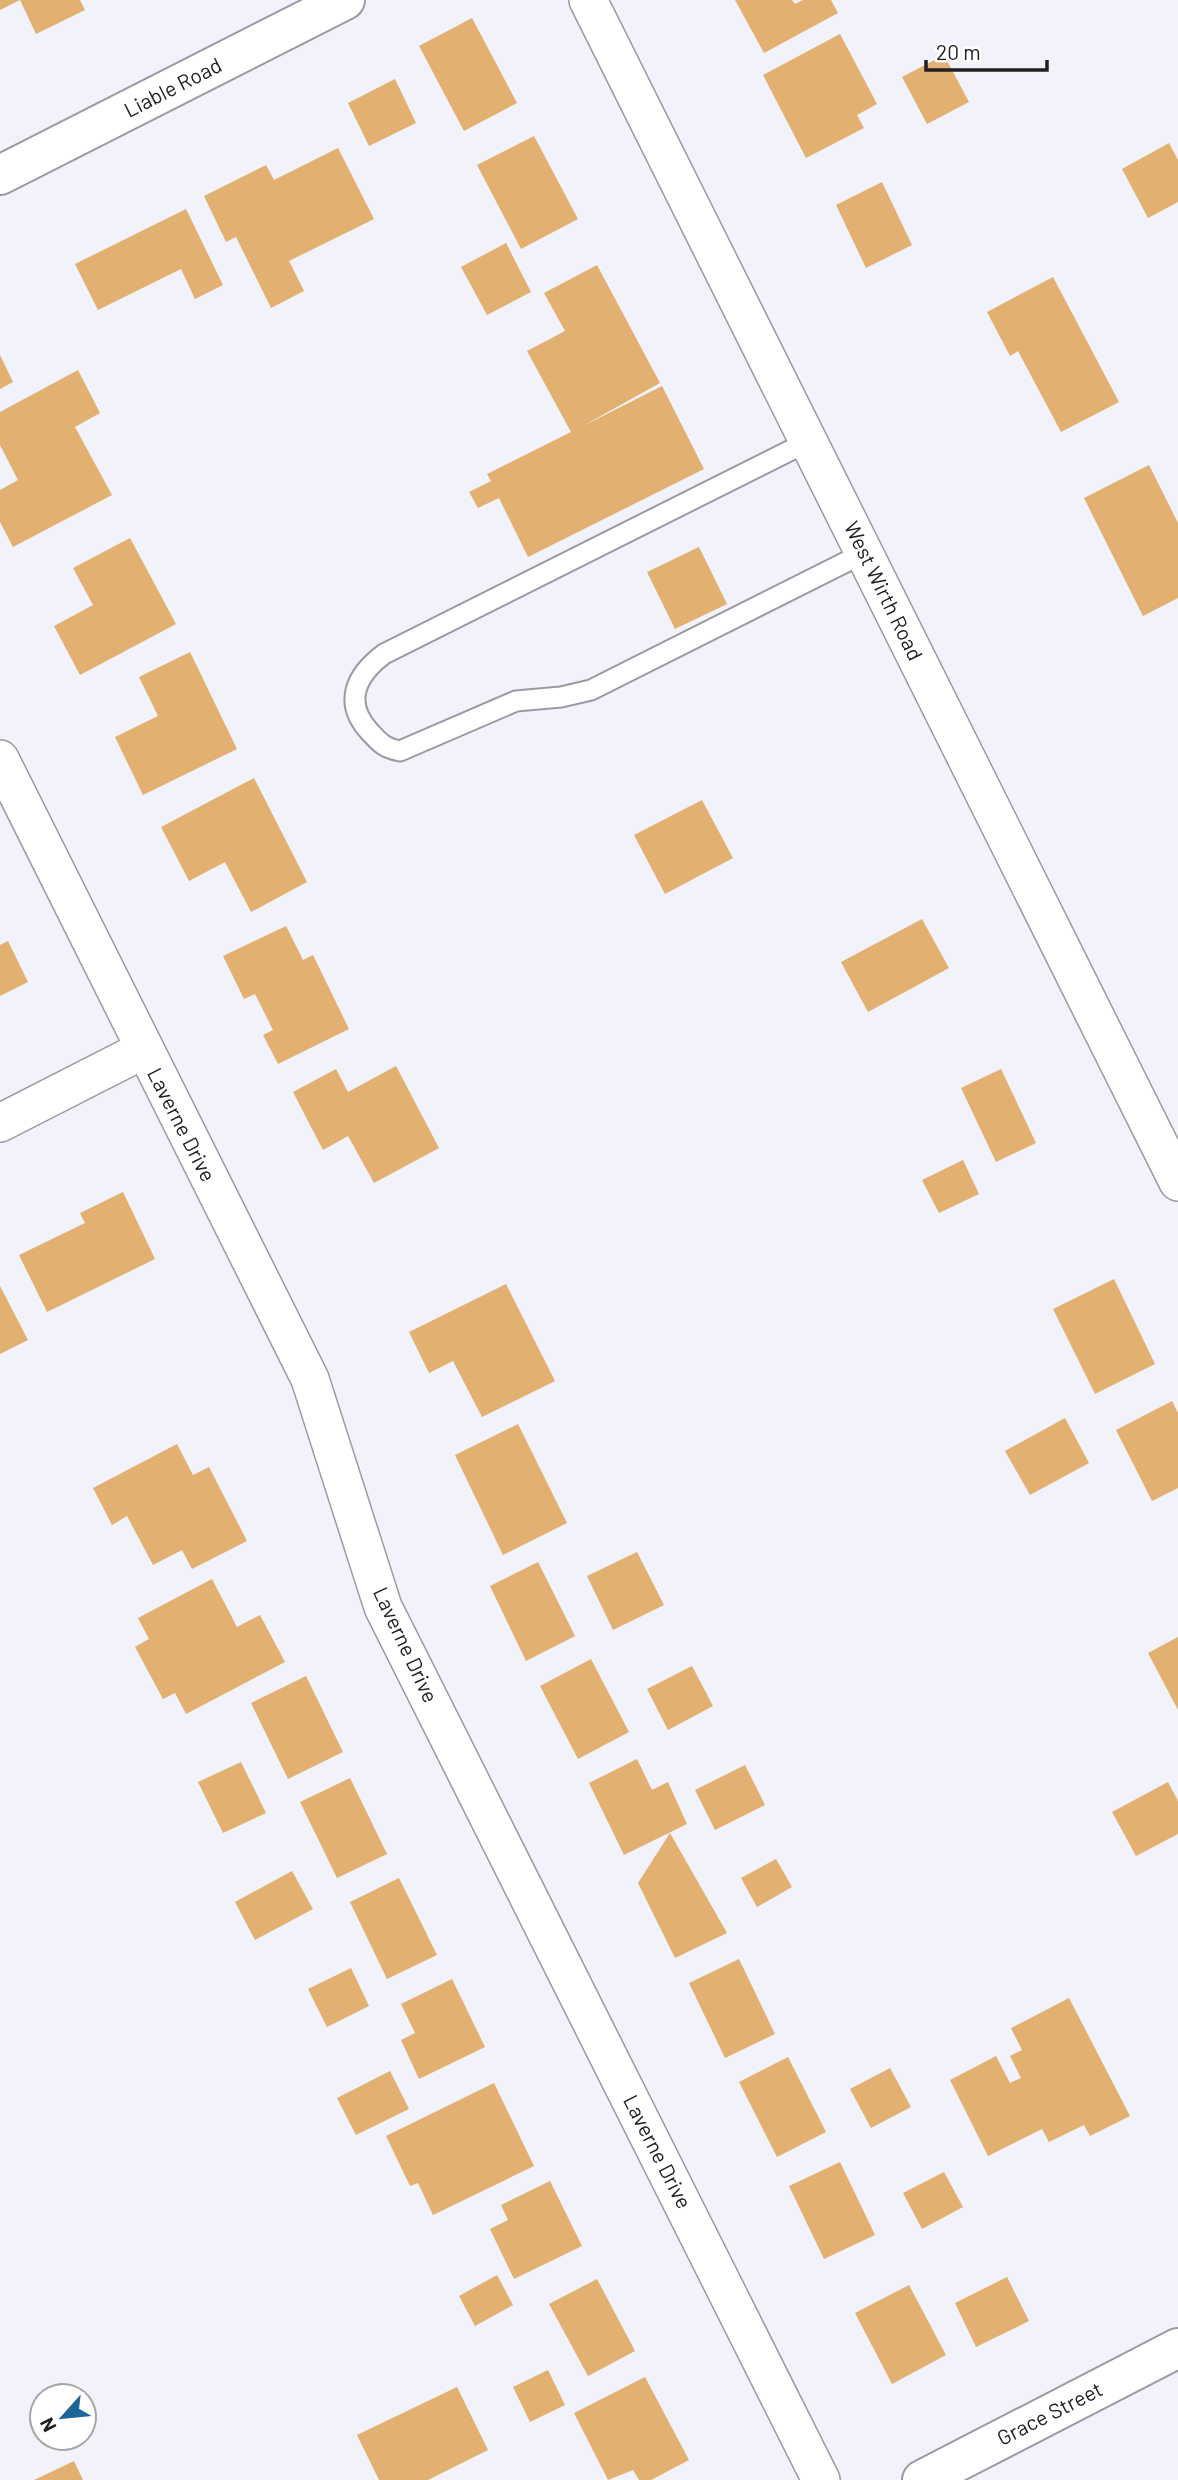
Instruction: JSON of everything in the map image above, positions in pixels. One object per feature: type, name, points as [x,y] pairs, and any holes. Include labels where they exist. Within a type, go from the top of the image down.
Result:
[{"type":"street","name":"Liable Road","points":[[0,175],[345,0]]},
{"type":"street","name":"West Wirth Road","points":[[588,0],[1178,1182]]},
{"type":"street","name":"Laverne Drive","points":[[0,759],[143,1050],[310,1379],[383,1607],[821,2480]]},
{"type":"street","points":[[0,1123],[143,1050]]},
{"type":"street","name":"Grace Street","points":[[922,2480],[1178,2348]]},
{"type":"lane","points":[[808,441],[384,654],[366,667],[356,688],[355,708],[365,727],[384,748],[400,751],[516,701],[561,697],[591,690],[864,553]]},
{"type":"building","points":[[0,0],[20,0],[0,10]]},
{"type":"building","points":[[20,0],[80,0],[85,10],[36,34]]},
{"type":"building","points":[[735,0],[792,0],[795,4],[803,0],[831,0],[838,13],[764,53]]},
{"type":"building","points":[[472,18],[517,103],[464,131],[419,46]]},
{"type":"building","points":[[840,34],[877,104],[857,115],[864,128],[806,158],[763,75]]},
{"type":"building","points":[[944,55],[969,102],[927,124],[902,77]]},
{"type":"building","points":[[395,79],[416,123],[369,146],[348,103]]},
{"type":"building","points":[[534,136],[578,219],[521,249],[477,165]]},
{"type":"building","points":[[1169,143],[1178,160],[1178,202],[1148,218],[1122,169]]},
{"type":"building","points":[[338,148],[374,219],[289,261],[304,291],[271,308],[236,237],[226,242],[204,196],[266,165],[274,180]]},
{"type":"building","points":[[882,182],[912,245],[866,268],[836,205]]},
{"type":"building","points":[[186,209],[223,285],[195,299],[181,269],[98,310],[75,264]]},
{"type":"building","points":[[506,243],[531,292],[487,315],[461,267]]},
{"type":"building","points":[[597,265],[660,383],[581,427],[662,386],[704,469],[528,557],[499,498],[478,508],[469,492],[491,481],[487,474],[571,432],[527,351],[565,331],[544,293]]},
{"type":"building","points":[[1053,277],[1119,402],[1061,432],[1018,351],[1010,356],[987,312]]},
{"type":"building","points":[[0,355],[13,382],[0,389]]},
{"type":"building","points":[[78,370],[100,413],[75,427],[112,495],[13,547],[0,522],[0,490],[18,480],[0,445],[0,412]]},
{"type":"building","points":[[1149,465],[1178,523],[1178,598],[1143,616],[1084,498]]},
{"type":"building","points":[[130,538],[176,624],[80,675],[54,626],[93,605],[73,568]]},
{"type":"building","points":[[699,547],[727,604],[675,629],[647,572]]},
{"type":"building","points":[[190,652],[237,749],[143,795],[115,737],[158,716],[139,677]]},
{"type":"building","points":[[254,778],[307,882],[251,912],[225,862],[189,881],[161,827]]},
{"type":"building","points":[[702,800],[733,858],[665,894],[634,835]]},
{"type":"building","points":[[922,919],[949,968],[868,1012],[841,962]]},
{"type":"building","points":[[286,926],[303,960],[313,955],[349,1029],[278,1064],[263,1035],[273,1030],[255,994],[244,999],[223,956]]},
{"type":"building","points":[[8,941],[28,982],[0,996],[0,945]]},
{"type":"building","points":[[396,1066],[439,1148],[374,1183],[348,1136],[323,1150],[293,1092],[336,1069],[348,1092]]},
{"type":"building","points":[[1001,1069],[1036,1143],[996,1162],[961,1088]]},
{"type":"building","points":[[963,1160],[979,1194],[939,1213],[922,1180]]},
{"type":"building","points":[[123,1192],[155,1259],[47,1312],[19,1255],[85,1223],[80,1213]]},
{"type":"building","points":[[1114,1279],[1155,1364],[1095,1394],[1053,1309]]},
{"type":"building","points":[[506,1284],[555,1381],[482,1417],[453,1361],[429,1373],[409,1332]]},
{"type":"building","points":[[0,1286],[28,1340],[0,1354]]},
{"type":"building","points":[[1172,1401],[1178,1413],[1178,1488],[1152,1501],[1116,1430]]},
{"type":"building","points":[[1065,1418],[1089,1463],[1030,1495],[1005,1451]]},
{"type":"building","points":[[518,1424],[567,1523],[503,1555],[455,1455]]},
{"type":"building","points":[[177,1444],[193,1475],[209,1467],[247,1541],[192,1569],[182,1550],[153,1565],[127,1516],[112,1525],[93,1488]]},
{"type":"building","points":[[637,1552],[664,1605],[613,1630],[587,1576]]},
{"type":"building","points":[[538,1562],[575,1636],[526,1661],[490,1586]]},
{"type":"building","points":[[212,1579],[237,1627],[260,1615],[285,1662],[186,1714],[175,1693],[163,1699],[135,1647],[149,1639],[138,1618]]},
{"type":"building","points":[[1178,1637],[1178,1710],[1148,1653]]},
{"type":"building","points":[[591,1659],[629,1732],[578,1759],[540,1686]]},
{"type":"building","points":[[692,1666],[713,1706],[668,1730],[647,1689]]},
{"type":"building","points":[[306,1676],[343,1752],[288,1779],[251,1703]]},
{"type":"building","points":[[637,1759],[652,1790],[668,1782],[687,1824],[624,1855],[589,1783]]},
{"type":"building","points":[[241,1762],[266,1813],[223,1833],[198,1782]]},
{"type":"building","points":[[745,1765],[765,1805],[715,1830],[695,1790]]},
{"type":"building","points":[[350,1778],[387,1854],[337,1878],[300,1802]]},
{"type":"building","points":[[1168,1782],[1178,1801],[1178,1834],[1136,1856],[1112,1812]]},
{"type":"building","points":[[670,1833],[727,1933],[675,1958],[638,1883]]},
{"type":"building","points":[[776,1859],[792,1887],[757,1907],[741,1878]]},
{"type":"building","points":[[292,1871],[313,1909],[255,1940],[235,1902]]},
{"type":"building","points":[[399,1878],[437,1955],[387,1979],[350,1902]]},
{"type":"building","points":[[739,1959],[775,2034],[725,2058],[689,1983]]},
{"type":"building","points":[[351,1968],[369,2006],[327,2027],[308,1989]]},
{"type":"building","points":[[452,1979],[485,2047],[419,2079],[401,2040],[415,2033],[401,2004]]},
{"type":"building","points":[[1069,1998],[1130,2116],[1090,2136],[1084,2125],[1049,2142],[1042,2129],[988,2156],[950,2080],[996,2056],[1010,2083],[1021,2078],[1010,2056],[1022,2050],[1011,2028]]},
{"type":"building","points":[[788,2057],[826,2132],[777,2157],[739,2082]]},
{"type":"building","points":[[890,2068],[911,2107],[871,2128],[850,2089]]},
{"type":"building","points":[[390,2071],[409,2109],[356,2135],[337,2098]]},
{"type":"building","points":[[494,2083],[534,2166],[433,2215],[418,2183],[410,2186],[386,2136]]},
{"type":"building","points":[[840,2162],[875,2235],[824,2259],[789,2186]]},
{"type":"building","points":[[944,2172],[963,2207],[922,2229],[903,2193]]},
{"type":"building","points":[[550,2181],[582,2246],[514,2279],[490,2229],[508,2220],[501,2205]]},
{"type":"building","points":[[497,2275],[513,2305],[475,2326],[459,2296]]},
{"type":"building","points":[[1007,2277],[1029,2321],[976,2347],[955,2303]]},
{"type":"building","points":[[597,2279],[635,2351],[588,2376],[549,2304]]},
{"type":"building","points":[[909,2285],[946,2355],[892,2384],[855,2313]]},
{"type":"building","points":[[548,2370],[565,2405],[530,2422],[513,2387]]},
{"type":"building","points":[[645,2377],[689,2460],[651,2480],[639,2480],[633,2470],[608,2480],[574,2413]]},
{"type":"building","points":[[457,2387],[488,2450],[428,2480],[379,2480],[357,2435]]},
{"type":"building","points":[[74,2461],[83,2480],[34,2480]]}]
